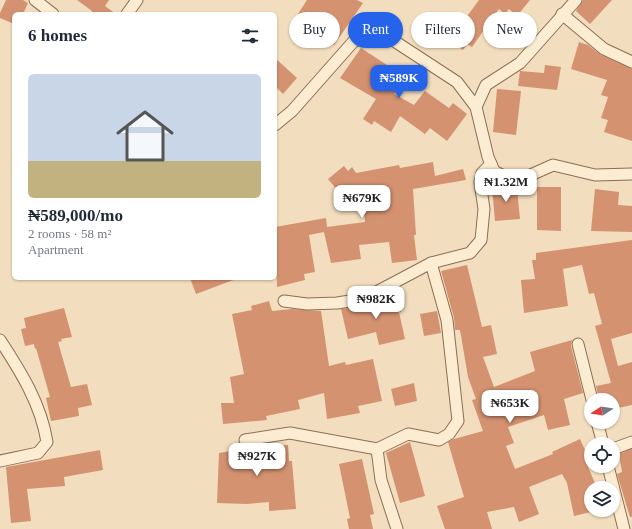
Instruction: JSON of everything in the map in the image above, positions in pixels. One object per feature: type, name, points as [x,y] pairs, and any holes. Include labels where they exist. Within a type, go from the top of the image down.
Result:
[{"type":"street","points":[[34,0],[50,12]]},
{"type":"street","points":[[128,12],[137,0]]},
{"type":"street","points":[[476,107],[486,84],[520,63],[576,0]]},
{"type":"street","points":[[562,14],[604,49],[632,62]]},
{"type":"street","points":[[277,123],[292,111],[353,42],[371,33],[385,35],[457,82],[476,107],[494,171],[515,182],[553,165],[595,175],[632,174]]},
{"type":"street","points":[[284,301],[307,304],[337,303],[363,299],[431,263],[470,253],[481,240],[484,209],[480,182],[482,173],[491,164]]},
{"type":"street","points":[[244,440],[290,433],[377,449],[408,434],[439,440],[449,434],[458,421],[447,320],[431,263]]},
{"type":"street","points":[[0,340],[14,361],[36,401],[44,426],[47,442],[38,453],[0,461]]},
{"type":"street","points":[[578,344],[590,393]]},
{"type":"street","points":[[620,447],[632,442]]},
{"type":"street","points":[[377,449],[381,480],[397,529]]},
{"type":"street","points":[[610,473],[624,529]]},
{"type":"building","points":[[6,0],[23,0],[28,3],[24,12],[12,12],[12,23],[0,18],[0,13]]},
{"type":"building","points":[[77,0],[109,0],[105,6],[113,12],[92,12]]},
{"type":"building","points":[[307,0],[357,0],[363,3],[357,12],[348,12],[348,25],[340,36],[340,12],[299,12]]},
{"type":"building","points":[[479,0],[530,0],[520,12],[512,12],[509,9],[507,12],[503,12],[499,9],[497,12],[483,12],[483,32],[475,43],[475,12],[470,12]]},
{"type":"building","points":[[583,0],[612,0],[590,24],[576,11]]},
{"type":"building","points":[[579,42],[588,45],[601,55],[632,69],[632,141],[604,132],[608,120],[601,118],[608,97],[601,95],[607,80],[571,69]]},
{"type":"building","points":[[361,48],[393,69],[404,79],[394,94],[414,105],[425,91],[449,108],[453,103],[467,114],[447,141],[430,128],[425,134],[400,116],[391,132],[374,121],[372,125],[363,119],[376,99],[340,78]]},
{"type":"building","points":[[277,60],[297,78],[283,94],[277,88]]},
{"type":"building","points":[[545,65],[561,67],[557,90],[518,86],[520,71],[544,73]]},
{"type":"building","points":[[497,89],[521,91],[516,135],[493,132]]},
{"type":"building","points":[[433,162],[435,176],[463,169],[466,180],[413,189],[416,235],[414,235],[417,260],[392,263],[389,242],[359,245],[361,259],[331,263],[324,232],[309,235],[315,272],[304,274],[305,280],[277,287],[277,227],[326,218],[327,227],[365,222],[363,198],[347,202],[328,179],[344,166],[348,171],[352,167],[356,173],[399,165],[400,168]]},
{"type":"building","points":[[507,185],[517,189],[520,219],[495,221],[492,187]]},
{"type":"building","points":[[537,187],[561,187],[561,231],[537,230]]},
{"type":"building","points":[[595,189],[619,192],[618,205],[632,206],[632,232],[591,231]]},
{"type":"building","points":[[632,240],[632,333],[611,339],[618,366],[632,362],[632,405],[620,408],[620,393],[598,393],[596,386],[611,383],[595,326],[602,324],[594,293],[589,294],[582,265],[563,269],[568,306],[524,313],[521,280],[535,279],[532,260],[536,260],[536,253]]},
{"type":"building","points":[[467,265],[482,327],[491,325],[497,354],[483,357],[494,387],[535,371],[530,352],[572,340],[571,346],[583,393],[564,399],[570,425],[548,430],[544,415],[508,427],[514,443],[506,446],[515,469],[553,454],[552,452],[580,439],[584,448],[584,473],[591,473],[594,481],[584,481],[584,514],[574,516],[567,483],[562,474],[529,487],[539,514],[519,522],[514,507],[487,512],[492,529],[445,529],[437,506],[464,497],[448,442],[483,431],[472,400],[476,399],[468,377],[460,330],[455,330],[454,318],[441,271]]},
{"type":"building","points":[[191,280],[233,280],[196,294]]},
{"type":"building","points":[[398,291],[401,312],[399,312],[405,339],[379,345],[376,332],[348,339],[341,309],[364,306],[390,293]]},
{"type":"building","points":[[269,301],[272,311],[292,309],[321,311],[329,366],[345,362],[346,365],[373,359],[382,401],[358,406],[360,413],[327,419],[324,393],[298,400],[300,409],[266,416],[267,420],[223,424],[221,403],[234,403],[230,377],[244,374],[232,314],[252,310],[251,306]]},
{"type":"building","points":[[64,308],[72,337],[61,339],[62,341],[58,342],[71,387],[87,384],[92,405],[78,408],[79,416],[51,421],[46,398],[50,397],[36,348],[35,349],[34,344],[25,346],[21,329],[26,328],[24,318]]},
{"type":"building","points":[[437,311],[441,333],[424,336],[420,314]]},
{"type":"building","points":[[414,383],[417,401],[395,406],[391,389]]},
{"type":"building","points":[[410,442],[425,496],[400,503],[386,453]]},
{"type":"building","points":[[288,445],[289,461],[292,461],[296,509],[269,511],[269,502],[246,504],[217,503],[219,453],[259,446]]},
{"type":"building","points":[[632,449],[632,517],[630,517],[617,474],[622,472],[620,454]]},
{"type":"building","points":[[100,450],[103,470],[64,477],[65,486],[27,489],[31,521],[11,523],[6,467]]},
{"type":"building","points":[[362,459],[374,514],[370,515],[373,529],[349,529],[347,519],[350,518],[339,464]]}]
